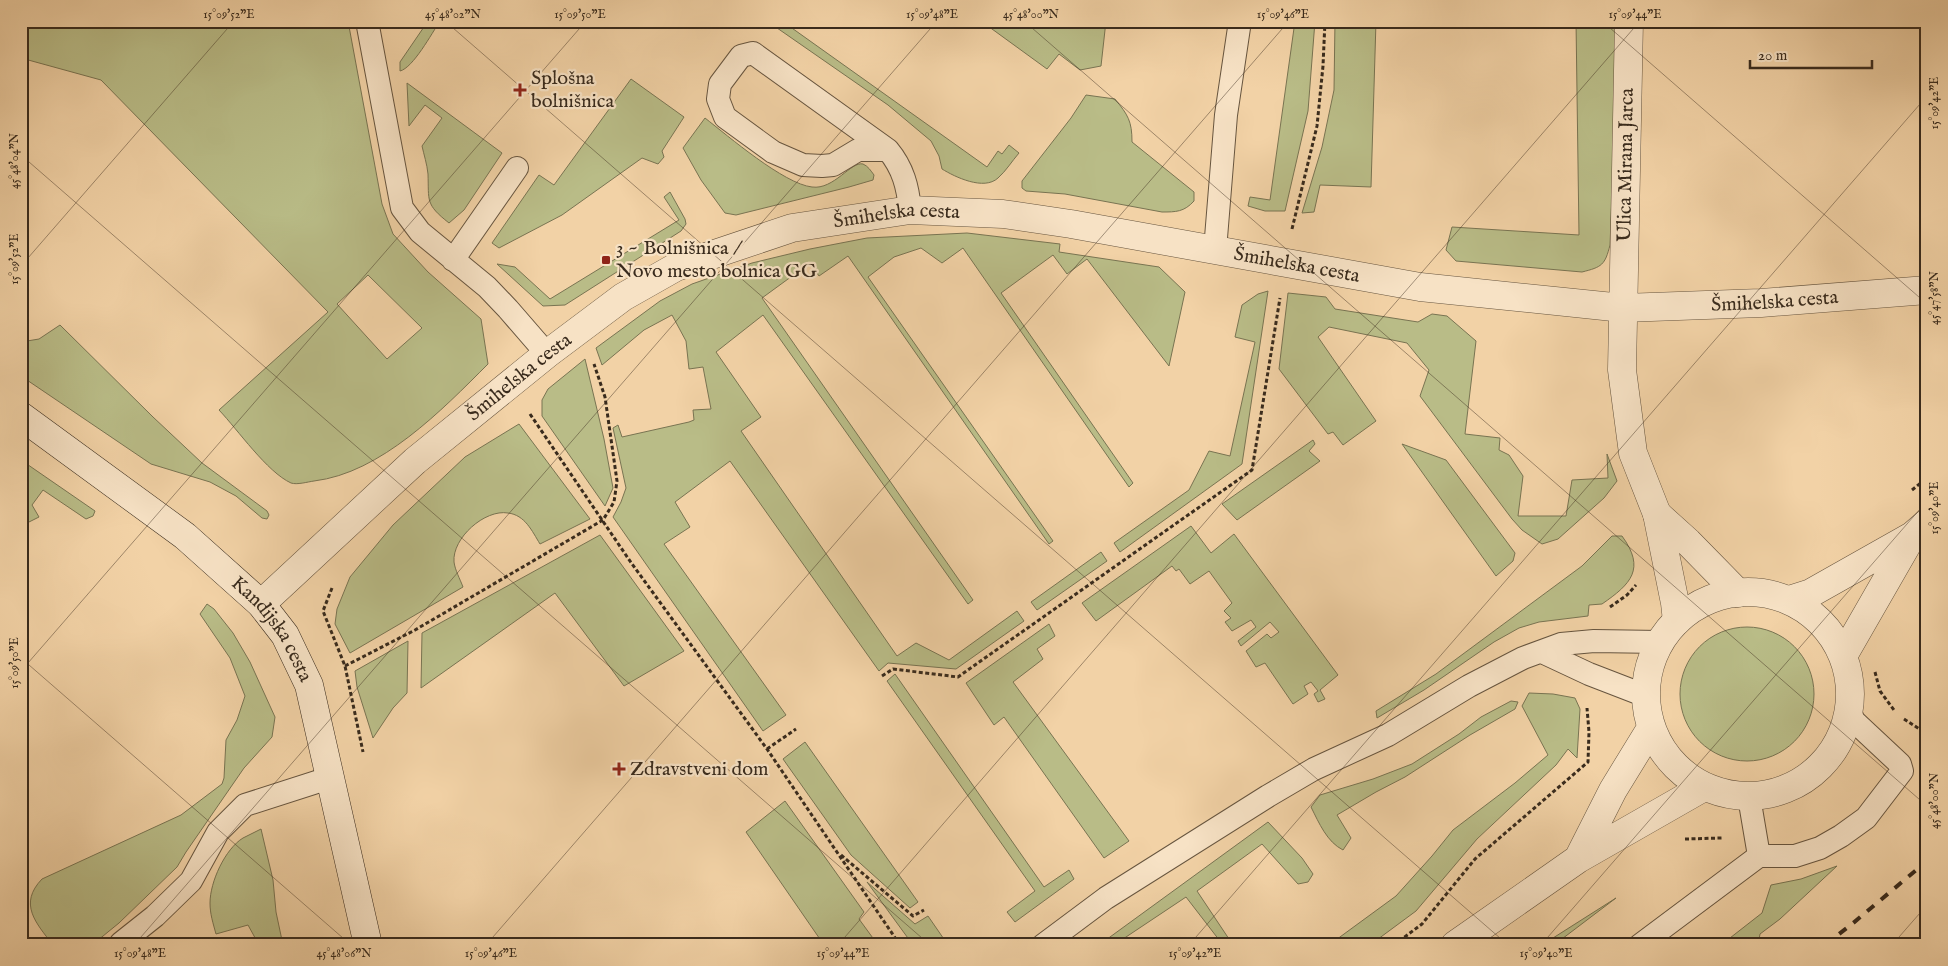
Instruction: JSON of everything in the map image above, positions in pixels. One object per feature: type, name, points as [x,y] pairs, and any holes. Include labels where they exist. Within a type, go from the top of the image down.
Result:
[{"type":"street","name":"Ulica Mirana Jarca","points":[[1622,308],[1629,21]]},
{"type":"street","name":"Šmihelska cesta","points":[[261,604],[415,461],[547,354],[623,298],[676,267],[792,228],[910,210],[1003,214],[1072,224],[1420,287],[1622,308],[1760,303],[1927,290]]},
{"type":"street","points":[[1622,308],[1622,370],[1633,453],[1657,514],[1677,621]]},
{"type":"street","name":"Kandijska cesta","points":[[21,416],[185,536],[261,604],[285,635],[309,685],[368,945]]},
{"type":"street","points":[[1657,514],[1688,542],[1738,593]]},
{"type":"street","points":[[1789,600],[1810,593],[1919,529]]},
{"type":"street","points":[[1843,656],[1919,529]]},
{"type":"street","points":[[1738,593],[1764,593],[1789,600],[1806,610],[1821,623],[1834,638],[1843,656],[1850,682],[1849,710],[1841,737],[1825,762],[1804,780],[1778,792],[1749,797],[1726,794],[1704,787],[1672,762],[1658,743],[1651,728],[1646,696],[1649,668],[1660,642],[1677,621],[1705,601],[1738,593]]},
{"type":"street","points":[[1578,859],[1613,790],[1651,728]]},
{"type":"street","points":[[1455,945],[1578,859],[1704,787]]},
{"type":"lane","points":[[367,21],[402,208],[420,232],[487,287],[547,354]]},
{"type":"lane","points":[[1216,250],[1226,115],[1240,21]]},
{"type":"lane","points":[[888,150],[858,150],[833,165],[803,165],[789,160],[773,152],[726,117],[718,99],[720,84],[740,56],[753,53],[888,150],[898,161],[908,188],[910,210]]},
{"type":"lane","points":[[453,260],[517,168]]},
{"type":"lane","points":[[1043,945],[1106,898],[1306,774],[1388,735],[1469,686],[1523,658],[1561,644],[1594,641],[1660,642]]},
{"type":"lane","points":[[1542,652],[1589,674],[1646,696]]},
{"type":"lane","points":[[1640,945],[1760,856],[1795,856],[1820,848],[1866,818],[1902,771],[1900,764],[1854,721],[1849,710]]},
{"type":"lane","points":[[121,944],[155,916],[190,881],[218,832],[245,805],[329,778]]},
{"type":"lane","points":[[1749,797],[1760,856]]},
{"type":"path","points":[[1290,237],[1318,126],[1325,21]]},
{"type":"path","points":[[882,676],[893,669],[958,677],[1252,470],[1282,289]]},
{"type":"path","points":[[345,666],[416,630],[602,520],[614,502],[617,481],[605,397],[593,360]]},
{"type":"path","points":[[529,414],[632,564],[767,749],[900,945]]},
{"type":"path","points":[[1606,609],[1626,595],[1640,579]]},
{"type":"path","points":[[1874,668],[1880,691],[1895,712]]},
{"type":"path","points":[[1394,945],[1422,924],[1475,859],[1588,762],[1589,732],[1587,704]]},
{"type":"path","points":[[1901,716],[1927,734]]},
{"type":"path","points":[[767,749],[796,729]]},
{"type":"path","points":[[837,852],[913,916],[924,910]]},
{"type":"green space","points":[[21,21],[348,21],[382,204],[393,234],[428,272],[481,319],[488,364],[451,401],[409,437],[363,466],[339,476],[296,484],[282,478],[272,470],[219,410],[328,312],[101,80],[21,58]],"holes":[[[368,275],[422,328],[387,359],[337,304]]]},
{"type":"green space","points":[[428,21],[440,21],[411,64],[400,71],[400,62]]},
{"type":"green space","points":[[767,21],[782,21],[987,167],[998,151],[1002,154],[1009,145],[1019,153],[1001,175],[992,182],[978,183],[962,179],[942,169],[939,156],[931,141],[888,105]]},
{"type":"green space","points":[[981,21],[1106,21],[1101,66],[1080,70],[1059,54],[1047,69]]},
{"type":"green space","points":[[1295,21],[1315,21],[1308,111],[1285,211],[1265,211],[1248,206],[1250,197],[1270,200]]},
{"type":"green space","points":[[1335,21],[1376,21],[1371,187],[1320,185],[1314,212],[1302,213],[1322,147],[1334,90]]},
{"type":"green space","points":[[1576,21],[1619,21],[1610,245],[1604,261],[1598,267],[1582,272],[1456,261],[1446,250],[1452,227],[1579,235]]},
{"type":"green space","points":[[631,79],[684,117],[662,151],[664,157],[658,164],[642,158],[562,215],[499,248],[492,243],[539,175],[554,185]]},
{"type":"green space","points":[[407,83],[502,153],[464,210],[449,223],[436,211],[430,202],[428,170],[422,146],[442,118],[425,105],[409,126]]},
{"type":"green space","points":[[1086,95],[1115,99],[1128,119],[1132,142],[1194,192],[1194,201],[1190,205],[1180,211],[1162,212],[1065,194],[1026,191],[1022,188],[1022,181],[1071,118]]},
{"type":"green space","points":[[705,118],[772,169],[800,184],[820,187],[835,180],[858,164],[863,164],[869,169],[874,175],[873,180],[736,215],[725,213],[701,180],[683,148]]},
{"type":"green space","points":[[670,192],[685,219],[686,224],[681,231],[565,305],[543,306],[497,264],[515,267],[550,299],[679,220],[664,197]]},
{"type":"green space","points":[[967,233],[1060,244],[1059,252],[1159,267],[1185,292],[1169,366],[1087,259],[1067,274],[1053,255],[1001,293],[1133,483],[1129,487],[963,248],[942,263],[921,248],[894,257],[868,277],[1053,541],[1049,544],[848,256],[819,276],[810,263],[762,298],[973,600],[968,604],[763,315],[716,352],[761,417],[741,431],[897,656],[916,643],[949,660],[1017,611],[1024,621],[956,669],[888,663],[879,671],[730,461],[675,502],[690,527],[664,544],[786,715],[763,731],[613,517],[626,488],[613,428],[618,425],[622,437],[689,422],[694,420],[693,410],[711,409],[703,367],[689,369],[686,341],[672,315],[644,330],[602,365],[596,348],[660,301],[692,284],[752,263],[867,238]]},
{"type":"green space","points":[[1268,291],[1242,464],[1120,552],[1114,543],[1189,490],[1209,451],[1230,456],[1255,342],[1235,337],[1242,305],[1258,294]]},
{"type":"green space","points":[[1288,293],[1326,297],[1335,309],[1418,322],[1432,314],[1447,316],[1476,341],[1465,434],[1500,438],[1499,450],[1509,455],[1523,476],[1518,516],[1566,516],[1572,480],[1608,478],[1607,454],[1617,481],[1604,498],[1558,539],[1542,544],[1522,530],[1512,519],[1420,396],[1429,370],[1407,343],[1329,327],[1318,337],[1376,421],[1343,445],[1333,432],[1328,434],[1279,369]]},
{"type":"green space","points":[[60,325],[202,463],[267,511],[269,515],[267,519],[262,518],[236,496],[210,482],[151,464],[21,376],[21,342],[39,339]]},
{"type":"green space","points":[[585,359],[604,439],[613,488],[605,506],[542,416],[542,400],[548,389]]},
{"type":"green space","points":[[519,424],[590,519],[540,544],[527,524],[514,514],[499,513],[480,520],[464,535],[455,553],[456,571],[463,587],[350,653],[335,624],[337,609],[350,577],[393,525],[465,457]]},
{"type":"green space","points":[[1313,440],[1315,444],[1309,451],[1320,461],[1237,520],[1222,504]]},
{"type":"green space","points":[[1402,444],[1446,460],[1515,553],[1513,561],[1496,576]]},
{"type":"green space","points":[[21,460],[95,511],[93,516],[86,519],[43,490],[32,505],[39,517],[21,526]]},
{"type":"green space","points":[[1191,526],[1211,553],[1234,534],[1338,675],[1320,690],[1325,699],[1318,702],[1314,694],[1318,691],[1311,682],[1304,686],[1308,694],[1293,704],[1265,663],[1256,667],[1246,651],[1267,634],[1271,638],[1279,632],[1270,622],[1241,646],[1238,641],[1256,627],[1251,620],[1232,631],[1225,622],[1231,618],[1224,611],[1232,603],[1209,571],[1190,584],[1179,569],[1176,571],[1172,566],[1096,621],[1082,603]]},
{"type":"green space","points":[[600,535],[684,651],[624,686],[555,593],[421,688],[422,633]]},
{"type":"green space","points":[[1612,536],[1622,536],[1629,548],[1634,567],[1632,575],[1621,590],[1602,604],[1589,605],[1588,616],[1539,622],[1519,628],[1494,642],[1424,690],[1377,718],[1376,711],[1436,674],[1582,566]]},
{"type":"green space","points":[[1101,552],[1107,561],[1037,610],[1031,602]]},
{"type":"green space","points":[[207,604],[214,609],[233,633],[250,662],[275,717],[272,737],[244,768],[177,867],[119,923],[92,945],[53,945],[36,921],[30,905],[35,888],[42,879],[181,815],[222,784],[226,740],[237,720],[245,696],[230,658],[200,614]]},
{"type":"green space","points":[[1049,624],[1055,636],[1037,649],[1043,659],[1013,682],[1129,841],[1104,858],[1004,717],[994,725],[966,683]]},
{"type":"green space","points":[[1747,627],[1773,632],[1784,638],[1794,647],[1803,657],[1809,668],[1814,694],[1809,720],[1803,731],[1794,741],[1784,750],[1773,756],[1747,761],[1721,756],[1710,750],[1700,741],[1691,731],[1685,720],[1680,694],[1685,668],[1691,657],[1700,647],[1710,638],[1721,632]]},
{"type":"green space","points":[[408,641],[407,693],[393,708],[373,738],[357,687],[355,671]]},
{"type":"green space","points":[[895,674],[1044,887],[1069,870],[1074,879],[1015,922],[1007,912],[1035,891],[887,681]]},
{"type":"green space","points":[[1529,693],[1553,694],[1575,698],[1580,709],[1577,758],[1568,749],[1556,765],[1477,839],[1416,911],[1370,945],[1329,945],[1396,896],[1453,830],[1515,783],[1548,755],[1522,706]]},
{"type":"green space","points":[[1511,701],[1518,702],[1515,709],[1470,735],[1405,777],[1337,815],[1351,838],[1343,850],[1332,842],[1320,826],[1311,807],[1320,795],[1373,779],[1412,764],[1459,734],[1481,717]]},
{"type":"green space","points":[[805,742],[918,902],[910,908],[851,855],[783,759]]},
{"type":"green space","points":[[785,801],[864,912],[859,919],[878,945],[824,945],[746,832]]},
{"type":"green space","points":[[1268,822],[1302,858],[1313,874],[1308,882],[1298,884],[1262,844],[1197,891],[1233,945],[1223,945],[1186,897],[1114,945],[1099,945]]},
{"type":"green space","points":[[261,829],[273,880],[276,912],[283,945],[259,945],[248,925],[216,934],[211,915],[210,903],[213,886],[225,858],[236,843]]},
{"type":"green space","points":[[1837,866],[1780,919],[1760,934],[1758,945],[1721,945],[1762,913],[1771,885],[1801,879]]},
{"type":"green space","points":[[867,882],[915,924],[928,916],[948,945],[913,945]]},
{"type":"green space","points":[[1616,898],[1554,945],[1542,945]]},
{"type":"railway","points":[[1825,945],[1927,861]]},
{"type":"place","name":"Splošna bolnišnica","points":[[520,90]]},
{"type":"place","name":"3 ~ Bolnišnica / Novo mesto bolnica GG","points":[[606,260]]},
{"type":"place","name":"Zdravstveni dom","points":[[619,769]]}]
